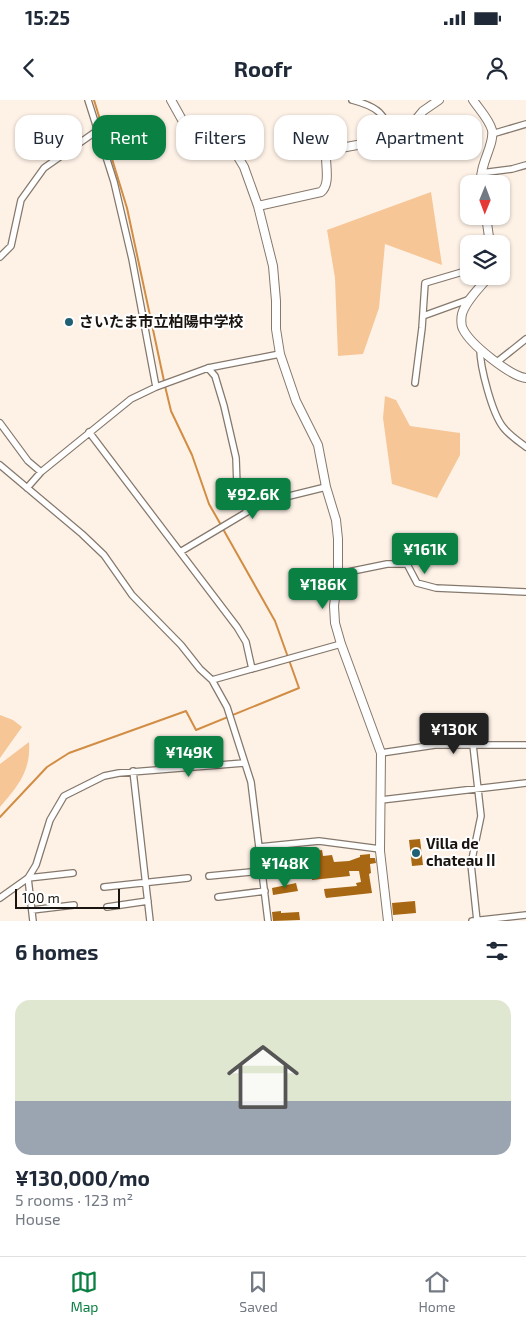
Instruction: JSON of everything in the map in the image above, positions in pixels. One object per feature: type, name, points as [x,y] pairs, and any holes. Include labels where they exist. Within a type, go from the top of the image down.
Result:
[{"type":"street","points":[[88,100],[93,115]]},
{"type":"street","points":[[171,100],[195,143],[209,150],[235,152],[244,167],[258,206],[273,266],[276,329],[280,354],[296,401],[318,445],[326,487],[336,520],[338,574],[334,606],[335,623],[381,753],[380,849],[388,921]]},
{"type":"street","points":[[352,100],[369,105],[382,115]]},
{"type":"street","points":[[420,115],[439,100]]},
{"type":"street","points":[[472,100],[489,123],[492,134],[481,173],[526,165]]},
{"type":"street","points":[[492,134],[526,124]]},
{"type":"street","points":[[0,257],[11,246],[21,200],[44,168],[92,134]]},
{"type":"street","points":[[258,206],[321,192],[325,189],[327,153],[330,150],[357,145]]},
{"type":"street","points":[[107,160],[132,259],[156,387]]},
{"type":"street","points":[[415,383],[425,283],[460,273]]},
{"type":"street","points":[[482,285],[462,314],[463,329],[480,349],[517,376],[526,378]]},
{"type":"street","points":[[423,316],[472,298]]},
{"type":"street","points":[[497,362],[526,339]]},
{"type":"street","points":[[480,349],[480,362],[501,425],[526,447]]},
{"type":"street","points":[[27,488],[41,472],[131,399],[156,387],[208,368],[280,354]]},
{"type":"street","points":[[208,368],[214,376],[224,406],[236,458],[237,486],[247,512]]},
{"type":"street","points":[[0,424],[28,461],[41,472]]},
{"type":"street","points":[[89,432],[237,627],[246,642],[252,669]]},
{"type":"street","points":[[0,465],[104,555],[132,595],[212,680],[227,707],[251,782],[268,921]]},
{"type":"street","points":[[180,552],[269,501],[326,487]]},
{"type":"street","points":[[338,574],[387,564],[407,564],[416,583],[436,588],[526,592]]},
{"type":"street","points":[[212,680],[341,644]]},
{"type":"street","points":[[381,753],[435,745],[526,745]]},
{"type":"street","points":[[473,745],[481,816],[471,864],[477,921]]},
{"type":"street","points":[[0,898],[28,878],[36,865],[50,820],[64,796],[104,776],[133,771],[156,771],[244,763]]},
{"type":"street","points":[[133,771],[150,921]]},
{"type":"street","points":[[381,800],[526,783]]},
{"type":"street","points":[[260,847],[319,841],[380,849]]},
{"type":"street","points":[[209,876],[262,870]]},
{"type":"street","points":[[28,878],[73,873]]},
{"type":"street","points":[[28,878],[33,921]]},
{"type":"street","points":[[104,887],[188,878]]},
{"type":"street","points":[[218,897],[264,891]]},
{"type":"street","points":[[106,907],[148,901]]},
{"type":"street","points":[[32,910],[74,905]]},
{"type":"street","points":[[472,921],[526,915]]},
{"type":"shaded area","points":[[431,192],[442,265],[385,244],[379,308],[363,354],[338,356],[335,278],[327,230]]},
{"type":"shaded area","points":[[385,396],[396,400],[410,426],[460,433],[460,455],[437,498],[392,484],[383,418]]},
{"type":"shaded area","points":[[0,715],[13,720],[22,727],[0,758]]},
{"type":"shaded area","points":[[29,742],[28,761],[22,778],[0,807],[0,764]]},
{"type":"building","name":"Villa de chateauⅡ","points":[[420,839],[423,865],[412,866],[409,840]]},
{"type":"building","points":[[322,850],[323,856],[332,855],[334,862],[349,861],[360,857],[360,855],[370,854],[370,858],[375,858],[376,863],[370,864],[371,873],[369,874],[372,893],[326,898],[324,889],[357,886],[356,883],[361,882],[359,871],[349,871],[350,876],[312,880],[312,875],[304,874],[303,867],[290,873],[269,877],[265,857]]},
{"type":"building","points":[[296,883],[298,891],[273,895],[272,888]]},
{"type":"building","points":[[415,901],[416,913],[393,915],[392,903]]},
{"type":"building","points":[[281,911],[281,913],[299,912],[300,920],[273,921],[272,912]]},
{"type":"waterway","points":[[94,100],[127,208],[164,381]]},
{"type":"waterway","points":[[165,386],[171,411],[192,455],[209,504],[221,525]]},
{"type":"waterway","points":[[0,817],[47,767],[69,753],[186,711],[196,730],[299,688],[275,621],[223,529]]},
{"type":"place","name":"さいたま市立柏陽中学校","points":[[69,322]]},
{"type":"place","name":"Villa de chateauⅡ","points":[[416,853]]}]
